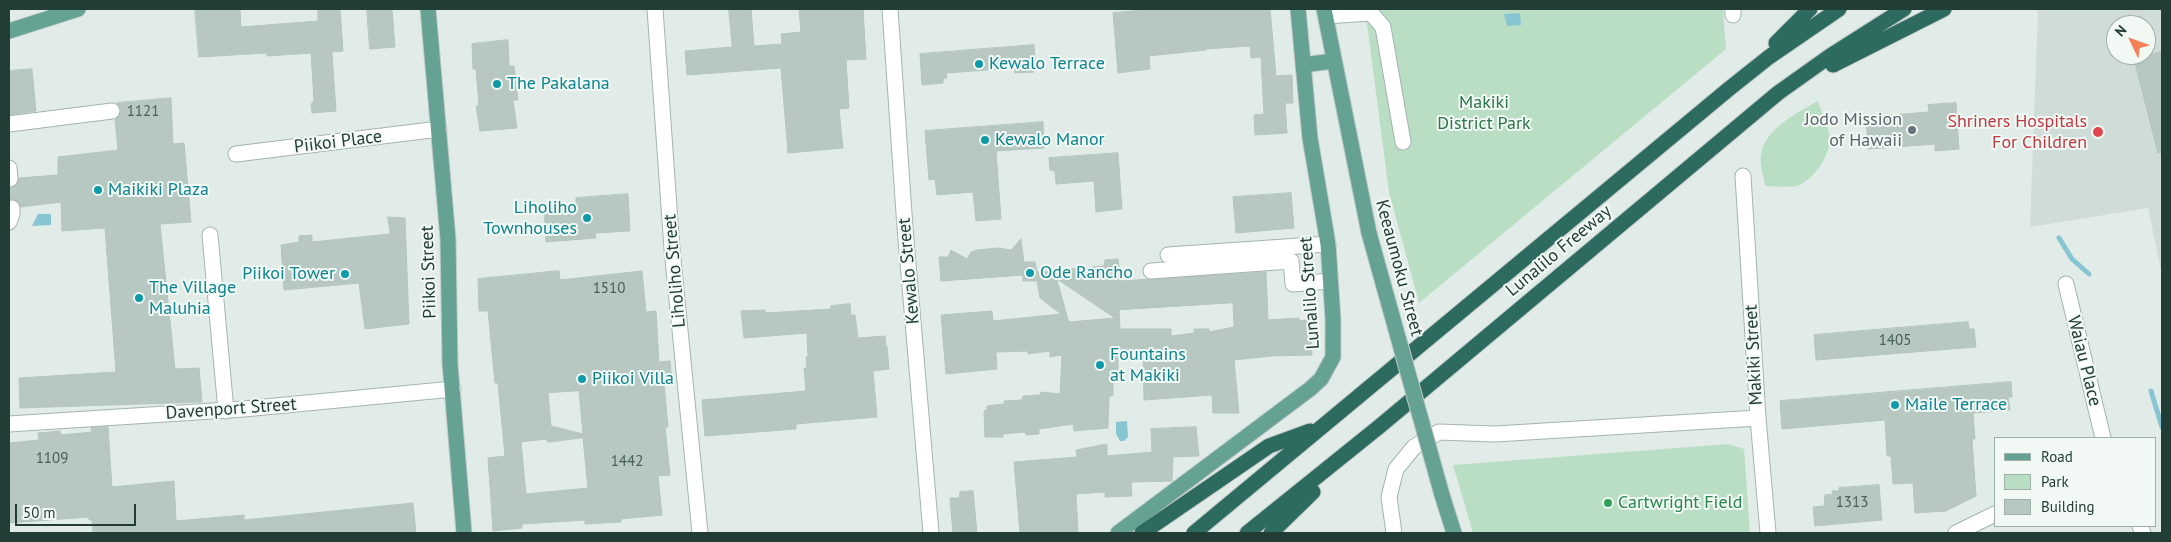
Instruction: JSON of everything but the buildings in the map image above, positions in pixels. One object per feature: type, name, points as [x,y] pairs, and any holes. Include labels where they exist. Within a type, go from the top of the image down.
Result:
[{"type":"highway","points":[[1730,88],[1810,9]]},
{"type":"highway","name":"Lunalilo Freeway","points":[[1194,533],[1730,88],[1769,57],[1839,9]]},
{"type":"highway","name":"Lunalilo Freeway","points":[[1247,533],[1380,426],[1778,93],[1838,51],[1904,9]]},
{"type":"highway","points":[[1778,93],[1944,9]]},
{"type":"highway","points":[[1272,533],[1380,426]]},
{"type":"highway","points":[[1142,533],[1269,446],[1321,427]]},
{"type":"main road","points":[[9,31],[78,9]]},
{"type":"main road","name":"Piikoi Street","points":[[428,9],[448,239],[450,364],[464,533]]},
{"type":"main road","name":"Lunalilo Street","points":[[1118,533],[1321,379],[1330,365],[1334,347],[1328,244],[1310,138],[1298,9]]},
{"type":"main road","name":"Keeaumoku Street","points":[[1324,12],[1368,233],[1454,533]]},
{"type":"main road","points":[[1303,65],[1333,61]]},
{"type":"street","name":"Liholiho Street","points":[[655,9],[672,249],[700,533]]},
{"type":"street","name":"Kewalo Street","points":[[890,9],[905,228],[931,533]]},
{"type":"street","points":[[1324,12],[1371,13],[1382,27],[1403,142]]},
{"type":"street","points":[[9,124],[112,111]]},
{"type":"street","name":"Piikoi Place","points":[[236,154],[439,130]]},
{"type":"street","name":"Makiki Street","points":[[1743,176],[1758,418],[1768,533]]},
{"type":"street","points":[[210,235],[226,410]]},
{"type":"street","points":[[1168,255],[1328,244]]},
{"type":"street","points":[[1151,271],[1292,261],[1293,284],[1330,281]]},
{"type":"street","name":"Waiau Place","points":[[2066,284],[2103,437]]},
{"type":"street","name":"Davenport Street","points":[[9,424],[226,410],[453,389]]},
{"type":"street","points":[[1388,531],[1389,497],[1396,469],[1414,447],[1439,432],[1496,434],[1758,418]]},
{"type":"street","points":[[1956,533],[1994,514]]},
{"type":"shaded area","name":"Shriners Hospitals For Children","points":[[2038,9],[2162,9],[2162,275],[2148,208],[2030,227]]},
{"type":"green space","name":"Makiki District Park","points":[[1365,9],[1723,9],[1726,49],[1419,303],[1389,192]]},
{"type":"green space","points":[[1818,101],[1830,138],[1828,152],[1820,166],[1809,179],[1796,186],[1765,186],[1761,159],[1763,146],[1768,137],[1783,123]]},
{"type":"green space","name":"Cartwright Field","points":[[1729,444],[1744,449],[1750,533],[1473,533],[1453,465]]},
{"type":"water","points":[[1520,13],[1521,25],[1507,26],[1504,14]]},
{"type":"water","points":[[38,214],[51,214],[51,225],[32,226]]},
{"type":"water","points":[[1127,421],[1128,437],[1124,441],[1120,441],[1116,434],[1116,422]]},
{"type":"waterway","points":[[2059,238],[2072,259],[2089,274]]},
{"type":"waterway","points":[[2151,391],[2162,427]]},
{"type":"tunnel","points":[[10,179],[12,208]]},
{"type":"place","name":"Kewalo Terrace","points":[[979,64]]},
{"type":"place","name":"The Pakalana","points":[[497,84]]},
{"type":"place","name":"Jodo Mission of Hawaii","points":[[1912,130]]},
{"type":"place","name":"Shriners Hospitals For Children","points":[[2098,132]]},
{"type":"place","name":"Kewalo Manor","points":[[985,140]]},
{"type":"place","name":"Maikiki Plaza","points":[[98,190]]},
{"type":"place","name":"Liholiho Townhouses","points":[[587,218]]},
{"type":"place","name":"Ode Rancho","points":[[1030,273]]},
{"type":"place","name":"Piikoi Tower","points":[[345,274]]},
{"type":"place","name":"The Village Maluhia","points":[[139,298]]},
{"type":"place","name":"Fountains at Makiki","points":[[1100,365]]},
{"type":"place","name":"Piikoi Villa","points":[[582,379]]},
{"type":"place","name":"Maile Terrace","points":[[1895,405]]},
{"type":"place","name":"Cartwright Field","points":[[1608,503]]}]
